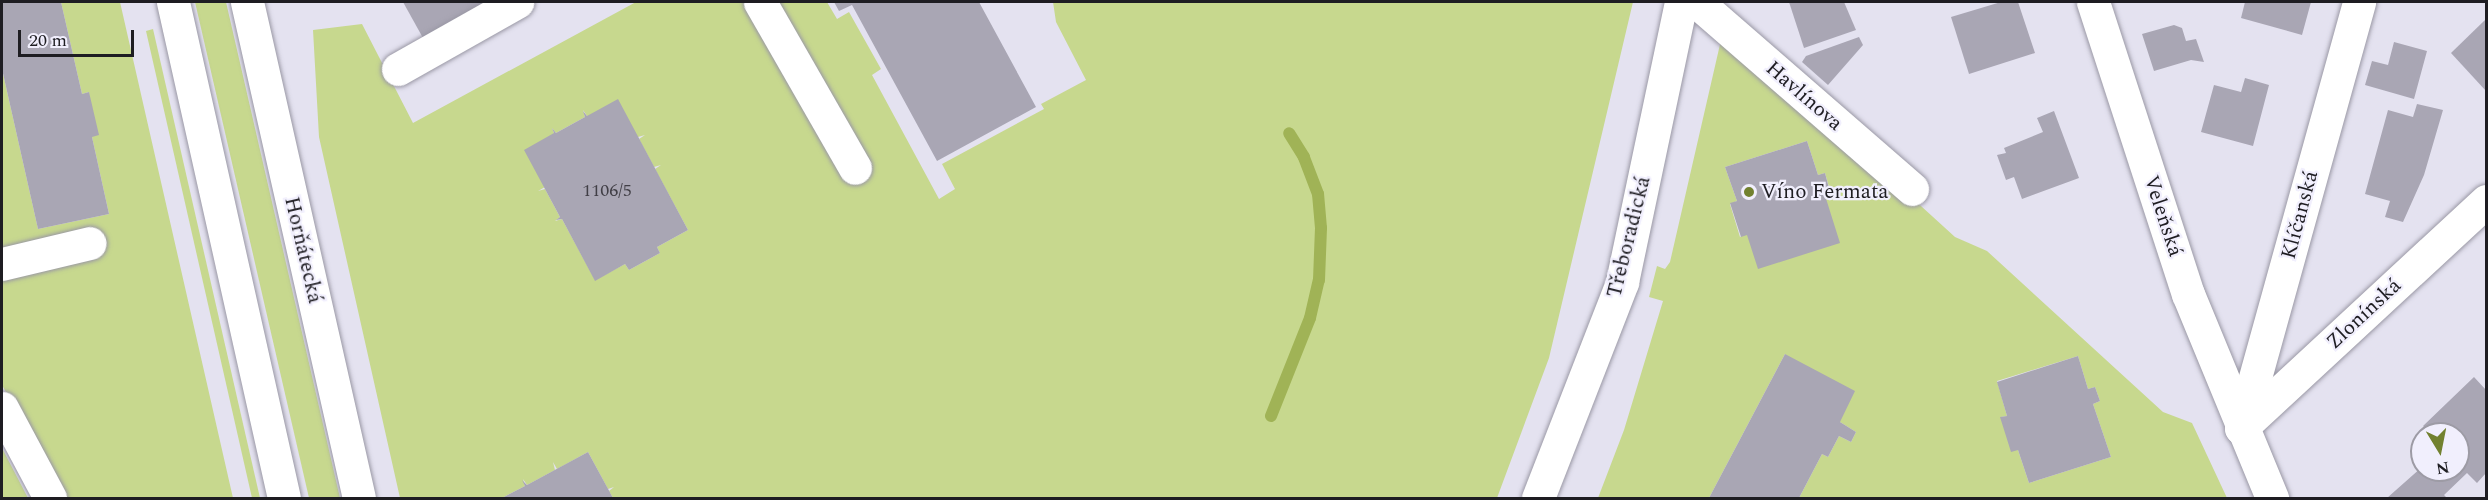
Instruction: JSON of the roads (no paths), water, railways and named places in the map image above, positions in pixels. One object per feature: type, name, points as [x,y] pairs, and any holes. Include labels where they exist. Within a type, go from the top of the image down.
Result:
[{"type":"street","points":[[173,2],[284,498]]},
{"type":"street","name":"Horňátecká","points":[[247,2],[359,498]]},
{"type":"street","points":[[398,69],[517,2]]},
{"type":"street","points":[[760,2],[855,168]]},
{"type":"street","name":"Třeboradická","points":[[1538,498],[1622,282],[1681,2]]},
{"type":"street","name":"Havlínova","points":[[1697,2],[1912,189]]},
{"type":"street","name":"Veleňská","points":[[2093,2],[2188,294],[2241,428]]},
{"type":"street","name":"Klíčanská","points":[[2241,428],[2359,2]]},
{"type":"street","name":"Zlonínská","points":[[2241,428],[2487,201]]},
{"type":"street","points":[[2,264],[90,243]]},
{"type":"street","points":[[2,408],[50,498]]},
{"type":"street","points":[[2241,428],[2272,498]]},
{"type":"waterway","points":[[1271,416],[1310,318],[1319,280],[1321,228],[1318,194],[1304,157],[1289,133]]},
{"type":"place","name":"Víno Fermata","points":[[1749,192]]}]
